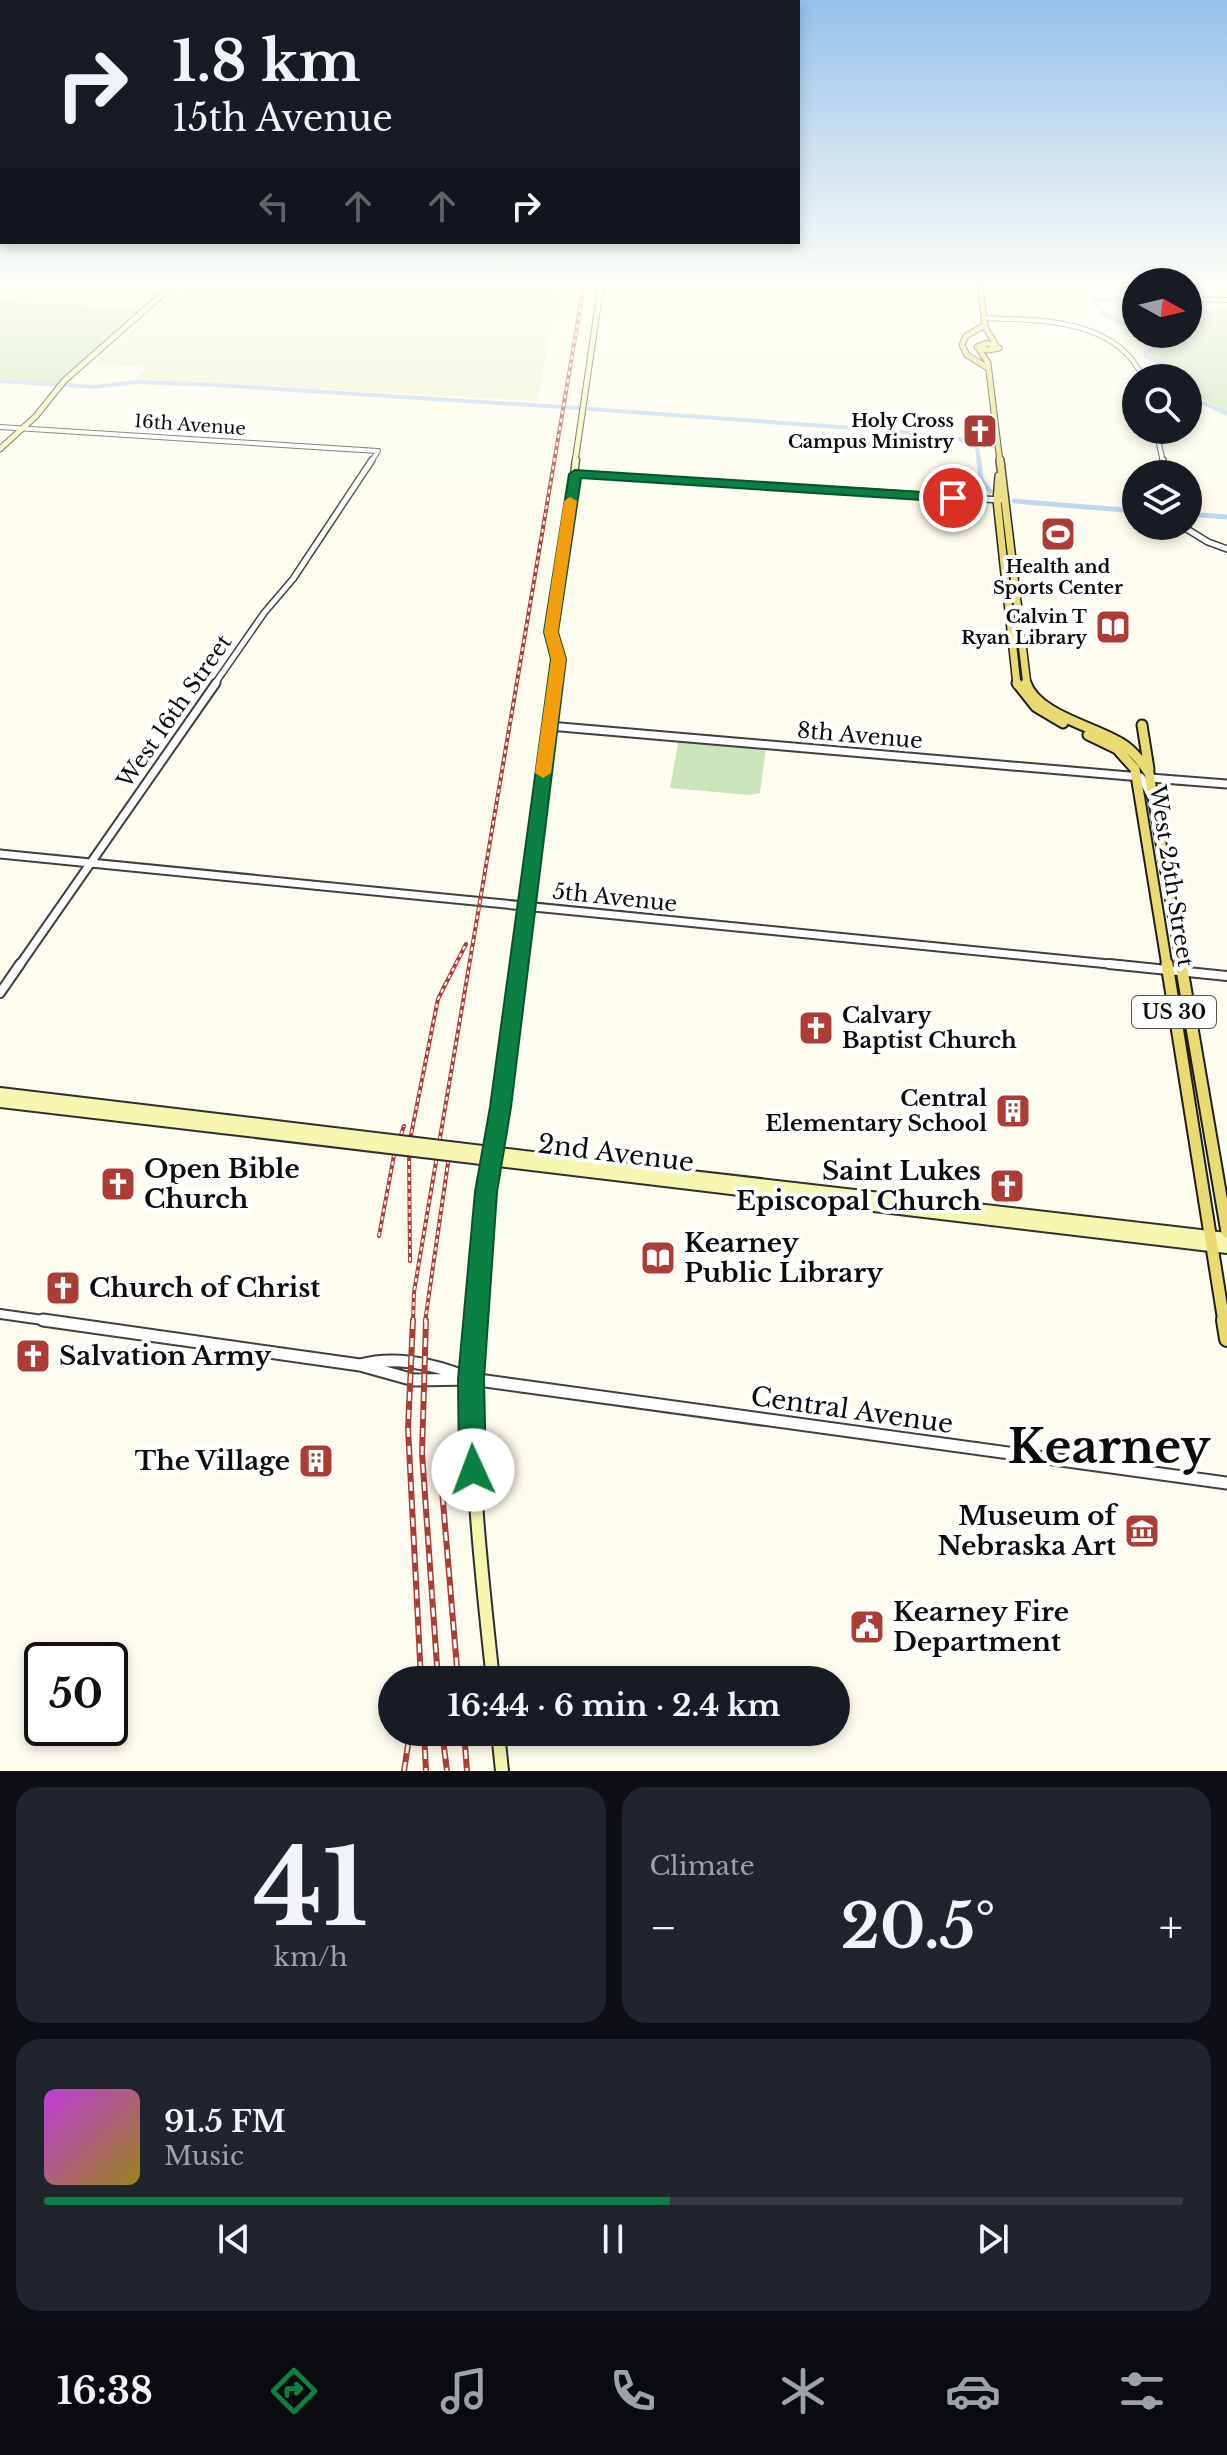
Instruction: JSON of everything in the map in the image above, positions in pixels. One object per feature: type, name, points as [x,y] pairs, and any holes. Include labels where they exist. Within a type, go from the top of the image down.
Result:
[{"type":"main road","points":[[0,449],[24,428],[79,368]]},
{"type":"main road","points":[[492,1666],[473,1491],[471,1379],[486,1192],[500,1107],[558,659],[551,632],[590,368]]},
{"type":"main road","points":[[988,368],[1024,681],[1039,702],[1086,730]]},
{"type":"main road","points":[[1002,501],[1017,686],[1036,707],[1063,723],[1086,730]]},
{"type":"main road","points":[[1142,725],[1150,776]]},
{"type":"main road","name":"West 25th Street","points":[[1086,730],[1138,755],[1150,776],[1227,1235]]},
{"type":"main road","name":"West 25th Street","points":[[1086,730],[1126,757],[1136,777],[1227,1339]]},
{"type":"main road","name":"2nd Avenue","points":[[0,1093],[224,1124],[1211,1241],[1227,1248]]},
{"type":"main road","name":"2nd Avenue","points":[[0,1102],[224,1124]]},
{"type":"main road","name":"2nd Avenue","points":[[1211,1241],[1227,1235]]},
{"type":"main road","points":[[499,1746],[502,1771]]},
{"type":"street","name":"16th Avenue","points":[[0,427],[378,451]]},
{"type":"street","name":"West 16th Street","points":[[0,993],[271,603],[293,579],[378,451]]},
{"type":"street","points":[[575,474],[1002,501]]},
{"type":"street","points":[[1202,539],[1227,549]]},
{"type":"street","name":"8th Avenue","points":[[549,726],[1136,777]]},
{"type":"street","points":[[1150,776],[1227,784]]},
{"type":"street","points":[[1136,777],[1143,779],[1154,800]]},
{"type":"street","name":"5th Avenue","points":[[0,854],[1227,976]]},
{"type":"street","name":"Central Avenue","points":[[0,1314],[360,1365],[377,1373],[454,1382],[471,1379],[1227,1483]]},
{"type":"green space","points":[[0,368],[75,368],[58,383],[0,379]]},
{"type":"green space","points":[[146,368],[544,368],[537,401],[136,379]]},
{"type":"green space","points":[[1202,368],[1227,368],[1227,413],[1202,399]]},
{"type":"green space","points":[[678,743],[766,747],[760,793],[750,795],[670,788]]},
{"type":"waterway","points":[[0,381],[96,387],[135,382],[199,384],[578,408]]},
{"type":"waterway","points":[[1202,402],[1227,414]]},
{"type":"waterway","points":[[589,409],[882,430],[960,439],[977,447],[979,462]]},
{"type":"waterway","points":[[979,460],[981,480],[990,491]]},
{"type":"waterway","points":[[1014,501],[1122,510]]},
{"type":"waterway","points":[[1202,515],[1227,517]]},
{"type":"railway","points":[[413,1322],[414,1292],[570,368]]},
{"type":"railway","points":[[410,1261],[409,1145],[438,999],[466,944]]},
{"type":"railway","points":[[379,1236],[394,1155],[404,1126]]},
{"type":"railway","points":[[425,1322],[451,1142]]},
{"type":"railway","points":[[413,1320],[408,1428],[420,1666]]},
{"type":"railway","points":[[426,1320],[422,1453],[437,1666]]},
{"type":"railway","points":[[441,1478],[457,1666]]},
{"type":"railway","points":[[404,1771],[408,1746]]},
{"type":"railway","points":[[425,1746],[426,1771]]},
{"type":"railway","points":[[444,1746],[447,1771]]},
{"type":"railway","points":[[465,1746],[467,1771]]},
{"type":"slow traffic","points":[[543,773],[558,659],[551,632],[570,501]]},
{"type":"place","name":"Holy Cross Campus Ministry","points":[[980,431]]},
{"type":"place","name":"Health and Sports Center","points":[[1058,534]]},
{"type":"place","name":"Calvin T Ryan Library","points":[[1113,627]]},
{"type":"place","name":"Calvary Baptist Church","points":[[816,1028]]},
{"type":"place","name":"Central Elementary School","points":[[1013,1111]]},
{"type":"place","name":"Open Bible Church","points":[[118,1184]]},
{"type":"place","name":"Saint Lukes Episcopal Church","points":[[1007,1186]]},
{"type":"place","name":"Kearney Public Library","points":[[658,1258]]},
{"type":"place","name":"Church of Christ","points":[[63,1288]]},
{"type":"place","name":"Salvation Army","points":[[33,1356]]},
{"type":"place","name":"The Village","points":[[316,1461]]},
{"type":"place","name":"Museum of Nebraska Art","points":[[1142,1531]]},
{"type":"place","name":"Kearney Fire Department","points":[[867,1627]]},
{"type":"district","name":"Kearney","points":[[1109,1447]]},
{"type":"route","points":[[473,1470],[471,1379],[486,1192],[500,1107],[558,659],[551,632],[575,474],[953,498]]}]
